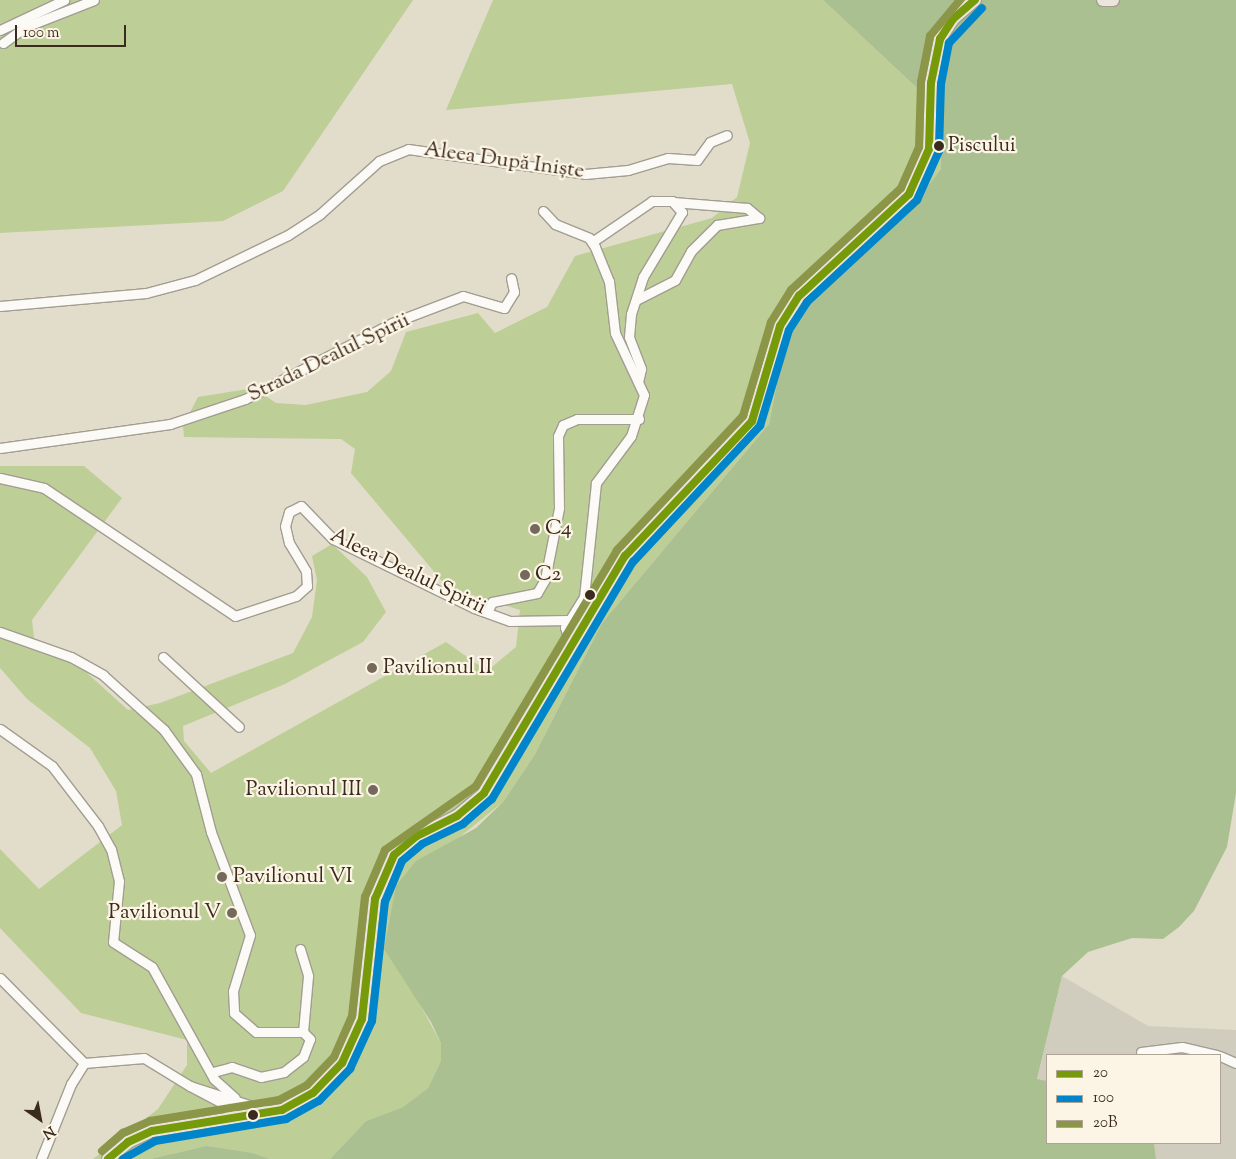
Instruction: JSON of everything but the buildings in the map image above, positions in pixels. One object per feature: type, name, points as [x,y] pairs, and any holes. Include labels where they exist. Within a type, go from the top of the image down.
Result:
[{"type":"main road","points":[[108,1159],[152,1131],[272,1112],[313,1093],[349,1050],[365,1003],[377,888],[394,855],[417,836],[457,816],[484,793],[581,630],[640,536],[752,421],[780,326],[799,296],[894,210],[920,178],[929,149],[935,55],[953,19],[975,0]]},
{"type":"main road","points":[[1103,0],[1113,0]]},
{"type":"street","points":[[0,30],[64,0]]},
{"type":"street","points":[[3,43],[25,27],[94,0]]},
{"type":"street","name":"Aleea După Iniște","points":[[0,306],[146,293],[195,280],[288,235],[393,153],[420,149],[562,172],[610,173],[668,158],[697,160],[710,142],[726,135]]},
{"type":"street","points":[[592,242],[635,209],[652,201],[748,208],[759,218],[717,225],[690,252],[675,280],[636,300]]},
{"type":"street","points":[[638,382],[641,369],[628,328],[643,277],[682,212],[672,202]]},
{"type":"street","points":[[542,210],[555,224],[592,242],[609,282],[615,333],[644,395],[639,419],[596,483],[584,597],[568,620],[571,647]]},
{"type":"street","name":"Strada Dealul Spirii","points":[[0,448],[170,424],[245,399],[392,323],[463,296],[504,308],[514,292],[511,278]]},
{"type":"street","points":[[486,612],[492,602],[537,593],[545,579],[559,508],[558,436],[563,425],[577,419],[639,419]]},
{"type":"street","name":"Aleea Dealul Spirii","points":[[0,478],[44,488],[235,616],[296,596],[307,586],[309,579],[285,526],[289,512],[301,506],[334,539],[486,612],[532,623],[568,620]]},
{"type":"street","points":[[568,620],[581,630]]},
{"type":"street","points":[[0,632],[71,657],[103,675],[164,730],[202,789],[210,832],[250,935],[234,991],[234,1012],[256,1032],[303,1032],[310,1039],[307,1051],[284,1072],[261,1077],[232,1067],[213,1072]]},
{"type":"street","points":[[162,657],[238,727]]},
{"type":"street","points":[[0,729],[52,766],[98,826],[118,873],[113,942],[152,967],[213,1072],[216,1081],[235,1098]]},
{"type":"street","points":[[300,950],[308,976],[303,1032]]},
{"type":"street","points":[[0,978],[84,1063]]},
{"type":"street","points":[[1141,1052],[1182,1047],[1210,1054]]},
{"type":"street","points":[[1221,1057],[1236,1063]]},
{"type":"street","points":[[84,1063],[144,1058],[190,1086],[203,1097],[222,1103],[237,1118]]},
{"type":"street","points":[[41,1159],[71,1084],[84,1063]]},
{"type":"street","points":[[190,1086],[235,1098],[272,1112]]},
{"type":"shaded area","points":[[1062,976],[1148,1026],[1236,1030],[1236,1159],[1156,1159],[1154,1144],[1221,1144],[1221,1054],[1046,1054],[1046,1081],[1037,1080]]},
{"type":"green space","points":[[0,0],[413,0],[283,191],[223,221],[0,233]]},
{"type":"green space","points":[[493,0],[823,0],[917,88],[940,120],[941,169],[904,217],[835,272],[785,343],[769,424],[602,623],[534,756],[503,802],[451,844],[413,992],[441,1043],[441,1061],[428,1088],[403,1107],[366,1121],[330,1159],[270,1159],[206,1146],[150,1159],[93,1159],[158,1109],[187,1065],[187,1040],[81,1013],[0,928],[0,849],[39,889],[122,825],[116,791],[90,748],[27,699],[0,668],[0,466],[84,466],[122,498],[32,620],[34,638],[75,662],[128,710],[160,703],[293,653],[312,617],[317,580],[312,556],[332,544],[367,577],[386,612],[363,642],[285,684],[183,726],[184,741],[211,773],[446,642],[487,671],[516,647],[520,610],[447,587],[351,473],[355,449],[341,439],[184,437],[183,426],[198,397],[254,388],[276,403],[306,405],[367,392],[391,371],[406,332],[478,313],[495,333],[547,307],[575,256],[712,218],[737,197],[750,143],[732,84],[446,110]]},
{"type":"green space","points":[[823,0],[1236,0],[1236,793],[1227,847],[1194,911],[1179,927],[1163,939],[1132,938],[1088,952],[1062,976],[1037,1079],[1046,1081],[1046,1144],[1154,1144],[1156,1159],[330,1159],[366,1121],[403,1107],[428,1088],[441,1061],[441,1043],[431,1022],[384,949],[396,886],[416,861],[476,828],[503,802],[534,756],[602,623],[769,424],[785,343],[802,309],[835,272],[904,217],[941,169],[940,120],[917,88]]},
{"type":"green space","points":[[206,1146],[252,1153],[270,1159],[150,1159]]},
{"type":"transit line","name":"20B","points":[[102,1151],[123,1133],[150,1121],[279,1100],[307,1085],[334,1057],[352,1016],[365,897],[385,850],[476,786],[617,550],[743,416],[771,322],[791,290],[901,188],[919,147],[921,82],[930,36],[960,0]]},
{"type":"transit line","name":"20","points":[[108,1159],[128,1142],[152,1131],[282,1110],[313,1093],[342,1063],[362,1019],[375,899],[394,855],[417,836],[457,816],[484,793],[625,556],[752,421],[780,326],[799,296],[909,194],[929,149],[931,83],[940,39],[953,19],[975,0]]},
{"type":"transit line","name":"100","points":[[123,1159],[155,1141],[286,1119],[319,1101],[350,1069],[372,1021],[385,902],[402,861],[422,844],[463,824],[492,799],[633,562],[760,426],[789,330],[807,302],[917,200],[939,151],[941,84],[949,43],[982,8]]},
{"type":"place","name":"Piscului","points":[[939,146]]},
{"type":"place","name":"C4","points":[[535,529]]},
{"type":"place","name":"C2","points":[[525,575]]},
{"type":"place","name":"Pavilionul II","points":[[372,668]]},
{"type":"place","name":"Pavilionul III","points":[[373,790]]},
{"type":"place","name":"Pavilionul VI","points":[[222,877]]},
{"type":"place","name":"Pavilionul V","points":[[232,913]]}]
